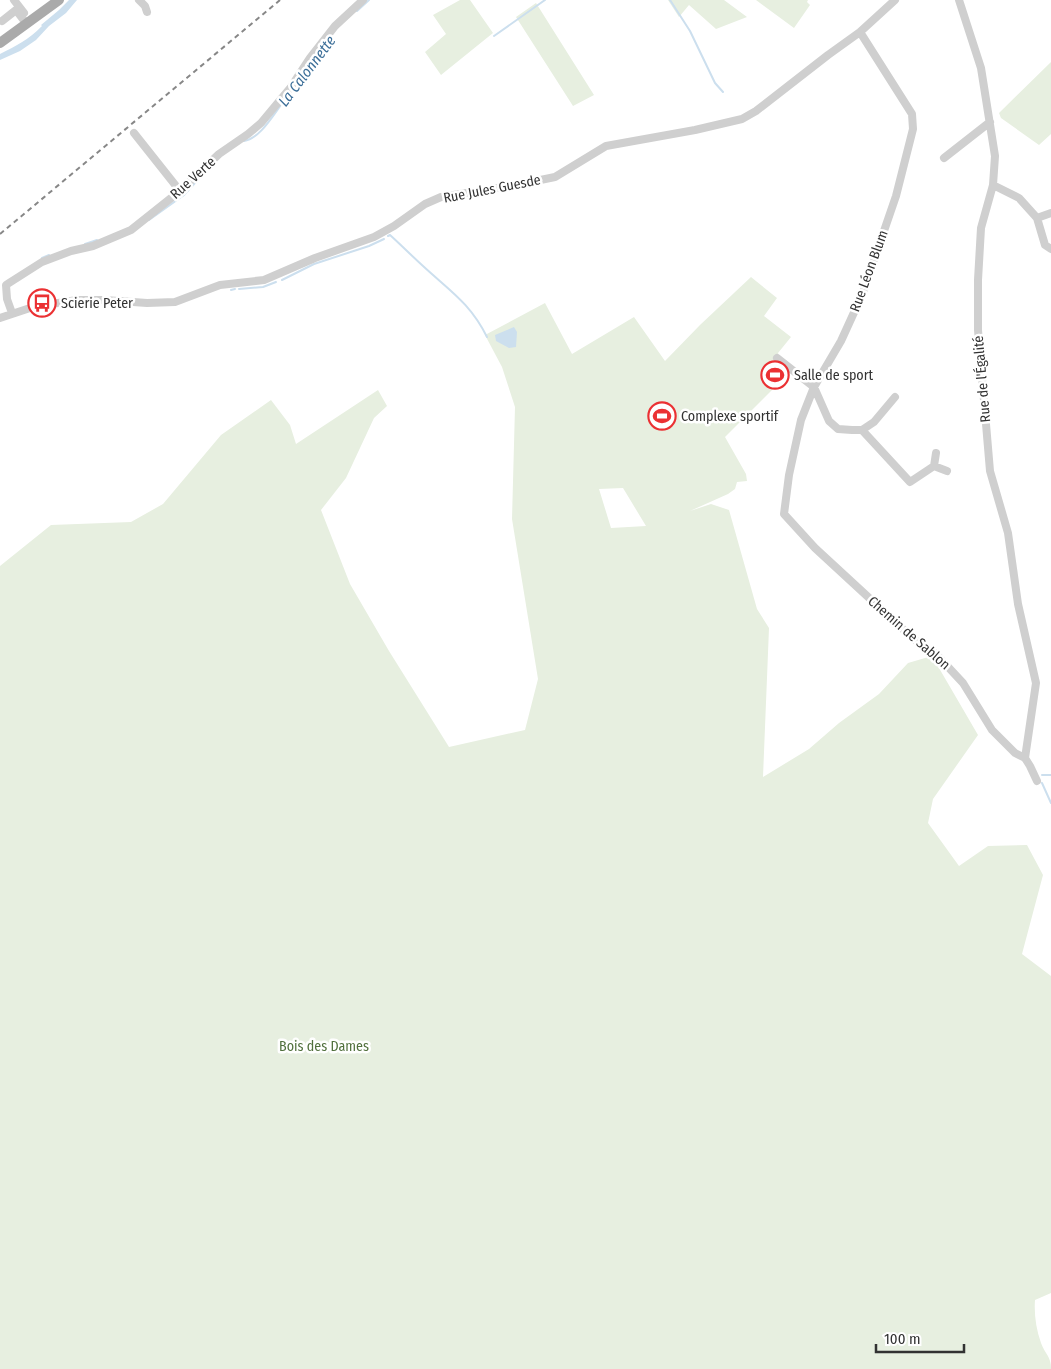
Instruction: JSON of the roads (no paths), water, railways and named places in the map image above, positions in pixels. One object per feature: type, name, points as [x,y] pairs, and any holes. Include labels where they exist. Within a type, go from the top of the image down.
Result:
[{"type":"main road","points":[[0,43],[59,0]]},
{"type":"street","points":[[14,0],[28,22]]},
{"type":"street","points":[[139,0],[145,6],[147,12]]},
{"type":"street","name":"Rue Verte","points":[[12,314],[6,292],[6,285],[9,282],[42,262],[71,251],[93,246],[131,230],[180,191],[220,154],[260,123],[291,87],[310,58],[335,26],[363,0]]},
{"type":"street","name":"Rue Jules Guesde","points":[[0,318],[33,307],[77,300],[147,303],[175,302],[220,285],[264,280],[315,258],[374,238],[425,204],[442,197],[555,177],[606,146],[695,130],[742,119],[860,32],[895,0]]},
{"type":"street","name":"Rue de l'Égalité","points":[[959,0],[982,68],[995,156],[993,185],[981,228],[978,330],[990,471],[1008,532],[1018,604],[1036,683],[1024,758]]},
{"type":"street","points":[[2,21],[16,10],[28,22]]},
{"type":"street","name":"Rue Léon Blum","points":[[784,514],[789,475],[801,420],[814,387],[841,341],[862,295],[896,196],[913,129],[912,114],[860,32]]},
{"type":"street","points":[[944,158],[990,122]]},
{"type":"street","points":[[134,133],[180,191]]},
{"type":"street","points":[[993,185],[1019,198],[1037,218],[1045,245],[1051,249]]},
{"type":"street","points":[[1037,218],[1051,212]]},
{"type":"street","points":[[777,358],[814,387],[829,421],[838,429],[862,430],[874,422],[895,397]]},
{"type":"street","points":[[862,430],[910,482],[934,466],[936,453]]},
{"type":"street","points":[[934,466],[947,471]]},
{"type":"street","name":"Chemin de Sablon","points":[[784,514],[815,548],[905,631],[922,646],[936,654],[963,683],[992,730],[1015,753],[1024,758]]},
{"type":"street","points":[[1024,758],[1037,781]]},
{"type":"water","points":[[69,0],[77,0],[66,13],[49,26],[36,40],[20,51],[0,60],[0,54],[32,35]]},
{"type":"water","points":[[514,327],[517,332],[516,347],[509,348],[496,341],[495,335]]},
{"type":"waterway","name":"La Calonnette","points":[[357,11],[369,0]]},
{"type":"waterway","points":[[494,36],[545,0]]},
{"type":"waterway","points":[[670,0],[690,31],[715,83],[723,92]]},
{"type":"waterway","name":"La Calonnette","points":[[244,141],[260,132],[281,105]]},
{"type":"waterway","name":"La Calonnette","points":[[149,220],[184,195],[204,173]]},
{"type":"waterway","points":[[388,236],[390,235],[459,298],[474,315],[487,337]]},
{"type":"waterway","points":[[282,280],[314,264],[369,246],[384,239]]},
{"type":"waterway","name":"La Calonnette","points":[[85,244],[97,240]]},
{"type":"waterway","name":"La Calonnette","points":[[42,258],[49,255]]},
{"type":"waterway","points":[[239,289],[263,287],[276,282]]},
{"type":"waterway","points":[[231,290],[235,289]]},
{"type":"waterway","points":[[1042,775],[1051,775]]},
{"type":"waterway","points":[[1042,783],[1051,803]]},
{"type":"railway","points":[[0,234],[280,0]]},
{"type":"place","name":"Scierie Peter","points":[[42,303]]},
{"type":"place","name":"Salle de sport","points":[[775,375]]},
{"type":"place","name":"Complexe sportif","points":[[662,416]]},
{"type":"park label","name":"Bois des Dames","points":[[324,1046]]}]
